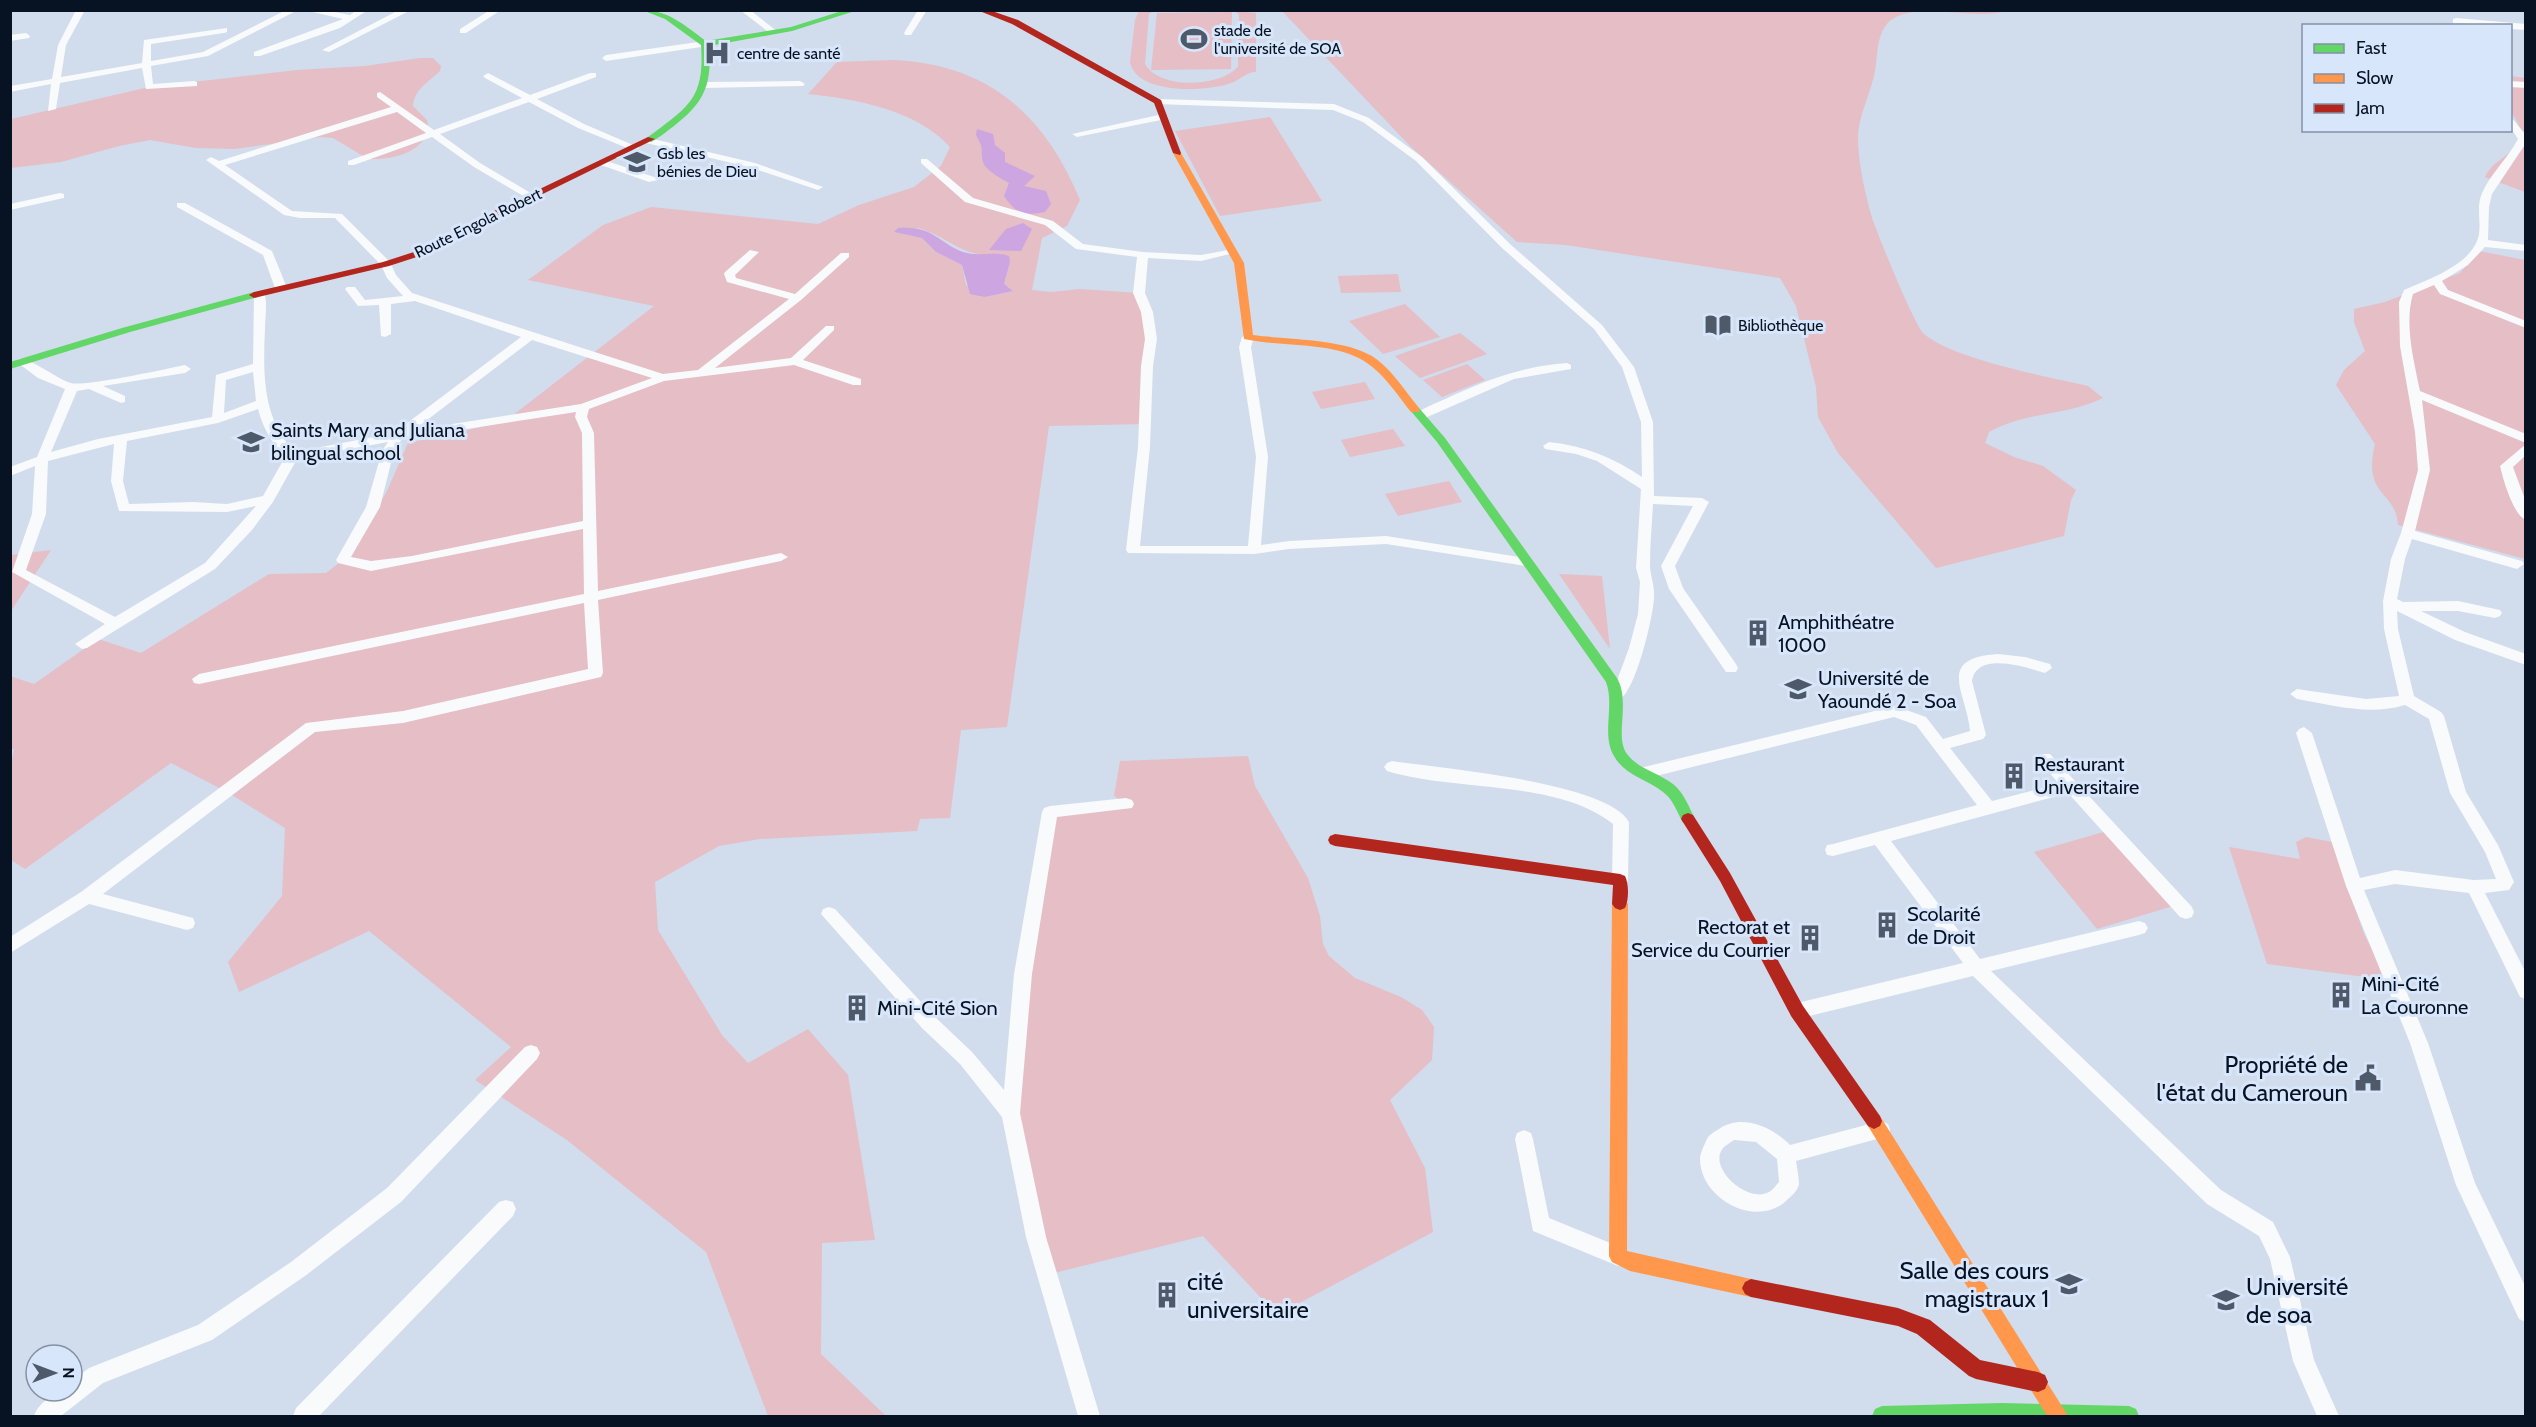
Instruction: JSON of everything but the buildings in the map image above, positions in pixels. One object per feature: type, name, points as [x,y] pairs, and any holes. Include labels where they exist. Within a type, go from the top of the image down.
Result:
[{"type":"street","points":[[51,109],[58,81],[62,45],[81,10]]},
{"type":"street","points":[[10,89],[205,54],[294,10]]},
{"type":"street","points":[[308,10],[353,18]]},
{"type":"street","points":[[257,54],[353,18],[364,10]]},
{"type":"street","points":[[326,51],[407,10]]},
{"type":"street","points":[[463,31],[497,10]]},
{"type":"street","points":[[744,10],[774,32]]},
{"type":"street","points":[[606,58],[774,32],[831,14],[855,10]]},
{"type":"street","points":[[908,33],[923,10]]},
{"type":"street","points":[[980,10],[1015,22],[1158,102],[1334,107],[1366,120],[1402,144],[1452,190],[1506,246],[1578,308],[1611,342],[1628,367],[1647,422],[1647,494],[1643,568],[1649,581],[1638,644],[1619,694],[1616,739],[1619,753],[1627,762],[1670,789],[1725,877],[1797,1011],[1881,1130],[2057,1415]]},
{"type":"street","points":[[2448,10],[2457,23],[2474,24]]},
{"type":"street","points":[[645,11],[668,17],[705,44]]},
{"type":"street","points":[[194,84],[149,87],[146,64],[147,42],[224,30]]},
{"type":"street","points":[[10,38],[26,36]]},
{"type":"street","name":"Route Engola Robert","points":[[16,363],[281,288],[386,264],[435,246],[530,197],[649,141],[696,105],[705,85],[708,67],[705,44]]},
{"type":"street","points":[[351,163],[593,75]]},
{"type":"street","points":[[488,76],[531,97],[581,126],[635,148]]},
{"type":"street","points":[[705,85],[800,84]]},
{"type":"street","points":[[380,94],[477,165],[530,197]]},
{"type":"street","points":[[1158,102],[1178,154],[1243,274],[1248,337],[1245,348],[1262,457],[1254,550]]},
{"type":"street","points":[[399,108],[214,162],[288,213],[301,216],[338,216],[386,264],[391,276],[414,298],[530,336],[639,368],[662,378]]},
{"type":"street","points":[[1077,134],[1163,117]]},
{"type":"street","points":[[2407,699],[2394,647],[2398,559],[2408,533],[2424,470],[2406,345],[2404,302],[2408,292],[2436,280],[2472,258],[2482,243],[2484,203],[2523,139],[2512,121]]},
{"type":"street","points":[[649,141],[752,165],[818,187]]},
{"type":"street","points":[[924,161],[969,200],[1049,223],[1080,247],[1143,255],[1201,258],[1233,252]]},
{"type":"street","points":[[604,163],[653,180]]},
{"type":"street","points":[[10,207],[60,196]]},
{"type":"street","points":[[181,205],[268,253],[281,288]]},
{"type":"street","points":[[2482,243],[2526,248]]},
{"type":"street","points":[[754,252],[729,274],[731,280],[797,298]]},
{"type":"street","points":[[702,372],[797,298],[845,255]]},
{"type":"street","points":[[1143,255],[1139,293],[1147,312],[1151,339],[1147,366],[1144,447],[1133,550],[1254,550],[1289,545],[1386,540],[1526,562]]},
{"type":"street","points":[[2436,280],[2444,292],[2526,325]]},
{"type":"street","points":[[351,289],[362,304],[414,298]]},
{"type":"street","points":[[260,294],[260,404],[281,448],[292,456],[398,436],[583,407],[662,378],[702,372],[795,361],[857,382]]},
{"type":"street","points":[[385,302],[386,334]]},
{"type":"street","points":[[795,361],[830,328]]},
{"type":"street","points":[[530,336],[398,436],[388,451],[373,507],[342,558],[344,561],[370,566],[412,560],[589,524]]},
{"type":"street","points":[[1248,337],[1277,343],[1337,347],[1355,352],[1379,369],[1421,415],[1593,653],[1619,694]]},
{"type":"street","points":[[16,363],[72,388],[185,369]]},
{"type":"street","points":[[218,418],[220,378],[259,366]]},
{"type":"street","points":[[1421,415],[1505,376],[1552,367],[1567,367]]},
{"type":"street","points":[[93,386],[121,399]]},
{"type":"street","points":[[72,388],[42,459],[39,514],[19,572],[115,623]]},
{"type":"street","points":[[2414,393],[2526,439]]},
{"type":"street","points":[[10,472],[42,459],[121,438],[218,418],[260,404]]},
{"type":"street","points":[[10,946],[87,897],[311,727],[403,717],[596,673],[591,598],[588,433],[581,417],[583,407]]},
{"type":"street","points":[[121,438],[117,481],[124,508],[193,506],[227,508],[268,499]]},
{"type":"street","points":[[1550,447],[1577,448],[1626,470],[1647,494],[1702,502],[1668,566],[1676,589],[1731,668]]},
{"type":"street","points":[[2526,448],[2506,466],[2512,488],[2526,516]]},
{"type":"street","points":[[82,644],[210,566],[247,527],[268,499],[292,456]]},
{"type":"street","points":[[2408,533],[2517,564]]},
{"type":"street","points":[[199,679],[781,557]]},
{"type":"street","points":[[2395,604],[2458,606],[2495,613]]},
{"type":"street","points":[[2395,604],[2460,636],[2526,660]]},
{"type":"street","points":[[1940,745],[1978,735],[1964,680],[1967,670],[1979,661],[2011,658],[2045,668]]},
{"type":"street","points":[[2297,694],[2382,705],[2407,699],[2436,716],[2458,793],[2506,878],[2503,885],[2474,887],[2401,877],[2354,886]]},
{"type":"street","points":[[1644,773],[1895,711],[1921,721],[1989,809]]},
{"type":"street","points":[[2304,733],[2354,886],[2419,1043],[2466,1185],[2526,1312]]},
{"type":"street","points":[[2045,758],[2186,912]]},
{"type":"street","points":[[1392,767],[1584,798],[1604,807],[1621,822],[1618,1256]]},
{"type":"street","points":[[1833,850],[2073,786]]},
{"type":"street","points":[[1089,1416],[1041,1256],[1011,1113],[1023,974],[1050,812],[1126,804]]},
{"type":"street","points":[[1881,839],[1976,968],[2214,1197],[2266,1229],[2280,1257],[2304,1361],[2328,1416]]},
{"type":"street","points":[[1335,840],[1620,880]]},
{"type":"street","points":[[2474,887],[2526,992]]},
{"type":"street","points":[[87,897],[187,923]]},
{"type":"street","points":[[829,914],[928,1022],[966,1058],[1011,1113]]},
{"type":"street","points":[[1797,1011],[2139,928]]},
{"type":"street","points":[[45,1416],[96,1375],[205,1333],[298,1269],[394,1195],[531,1053]]},
{"type":"street","points":[[1785,1155],[1881,1130]]},
{"type":"street","points":[[1731,1131],[1754,1131],[1764,1135],[1785,1155],[1789,1185],[1783,1194],[1769,1202],[1744,1202],[1734,1198],[1719,1184],[1711,1166],[1713,1145],[1721,1135],[1731,1131]]},
{"type":"street","points":[[1524,1139],[1540,1224],[1630,1262],[1809,1301],[1898,1317],[1923,1327],[1976,1369],[2038,1382]]},
{"type":"street","points":[[304,1416],[507,1209]]},
{"type":"street","points":[[1882,1416],[2129,1416]]},
{"type":"shaded area","points":[[1139,11],[1153,11],[1149,14],[1145,64],[1163,78],[1190,83],[1218,79],[1238,67],[1239,15],[1235,11],[1256,13],[1256,72],[1249,73],[1231,83],[1206,88],[1158,86],[1145,80],[1135,73],[1130,62],[1135,20]]},
{"type":"shaded area","points":[[1282,11],[1929,11],[1901,15],[1890,21],[1882,32],[1878,44],[1875,71],[1860,121],[1858,137],[1864,188],[1872,218],[1888,260],[1924,334],[1938,343],[1978,359],[2088,386],[2103,398],[2075,408],[2003,425],[1989,432],[1985,443],[2014,457],[2043,466],[2076,490],[2071,500],[2064,536],[1936,568],[1838,453],[1818,417],[1816,387],[1796,306],[1780,278],[1566,245],[1517,242],[1410,146]]},
{"type":"shaded area","points":[[1929,11],[2006,11],[1977,14]]},
{"type":"shaded area","points":[[1232,12],[1231,69],[1151,70],[1157,13]]},
{"type":"shaded area","points":[[433,58],[441,66],[440,71],[423,86],[414,100],[413,106],[427,120],[429,130],[419,145],[395,157],[368,159],[333,138],[321,137],[235,149],[196,148],[150,140],[61,162],[11,168],[11,119],[149,87],[297,70],[365,66]]},
{"type":"shaded area","points":[[891,60],[925,63],[956,71],[1008,98],[1029,118],[1049,142],[1080,200],[1067,226],[1042,238],[1032,290],[1051,292],[1080,289],[1139,293],[1147,312],[1145,424],[1049,426],[1007,727],[961,730],[950,818],[920,819],[917,831],[760,839],[719,846],[655,882],[658,930],[722,1035],[748,1063],[808,1029],[848,1075],[875,1240],[822,1243],[821,1354],[886,1416],[768,1416],[706,1252],[567,1140],[475,1080],[511,1047],[369,931],[239,992],[228,962],[282,896],[285,828],[227,792],[171,763],[25,869],[11,860],[10,770],[14,749],[11,749],[10,676],[34,684],[98,639],[141,653],[269,574],[326,573],[352,553],[387,491],[408,443],[504,422],[654,306],[528,280],[603,225],[651,207],[818,224],[859,205],[914,187],[941,166],[950,147],[920,124],[885,108],[846,99],[808,94],[837,62]],"holes":[[[919,228],[968,251],[978,254],[1005,255],[1010,262],[1004,284],[1013,291],[985,297],[966,285],[962,265],[936,252],[922,238],[894,232]]]},
{"type":"shaded area","points":[[2512,76],[2525,78],[2525,192],[2485,177],[2492,167],[2522,140],[2518,123],[2512,114]]},
{"type":"shaded area","points":[[1270,117],[1322,201],[1220,216],[1175,131]]},
{"type":"shaded area","points":[[977,129],[993,134],[995,145],[1005,153],[1005,162],[1035,176],[1024,186],[1046,191],[1051,204],[1045,212],[1032,214],[1021,212],[1008,202],[1004,196],[1009,183],[984,165],[976,135]]},
{"type":"shaded area","points":[[1023,223],[1032,229],[1021,251],[989,250],[1006,229]]},
{"type":"shaded area","points":[[898,228],[927,231],[963,252],[1009,256],[1010,262],[1004,284],[1013,291],[985,297],[970,294],[962,265],[936,252],[922,238],[894,232]]},
{"type":"shaded area","points":[[2479,251],[2525,260],[2525,559],[2398,525],[2392,505],[2376,484],[2373,474],[2372,461],[2375,444],[2336,385],[2344,370],[2365,351],[2354,322],[2354,309],[2385,302],[2460,273]]},
{"type":"shaded area","points":[[1398,274],[1401,292],[1341,293],[1338,276]]},
{"type":"shaded area","points":[[1405,304],[1440,337],[1383,354],[1349,321]]},
{"type":"shaded area","points":[[1460,333],[1487,354],[1420,378],[1395,356]]},
{"type":"shaded area","points":[[1467,364],[1485,380],[1442,397],[1423,380]]},
{"type":"shaded area","points":[[1365,382],[1375,399],[1321,409],[1312,392]]},
{"type":"shaded area","points":[[1393,429],[1405,446],[1350,457],[1341,440]]},
{"type":"shaded area","points":[[1449,481],[1462,502],[1398,516],[1385,494]]},
{"type":"shaded area","points":[[51,550],[11,611],[11,555]]},
{"type":"shaded area","points":[[1559,574],[1602,576],[1610,649]]},
{"type":"shaded area","points":[[1248,756],[1255,786],[1308,878],[1320,916],[1323,944],[1329,956],[1355,978],[1401,997],[1422,1010],[1434,1027],[1432,1060],[1390,1100],[1425,1168],[1433,1232],[1290,1308],[1263,1300],[1203,1236],[1046,1275],[1012,1123],[1050,812],[1125,803],[1114,796],[1120,761]]},
{"type":"shaded area","points":[[2107,831],[2173,906],[2097,929],[2034,852]]},
{"type":"shaded area","points":[[2306,837],[2332,842],[2364,934],[2388,980],[2267,964],[2229,847],[2300,859],[2296,842]]},
{"type":"traffic: fast","points":[[645,10],[668,17],[705,44],[706,63],[702,90],[696,101],[678,119],[651,139]]},
{"type":"traffic: fast","points":[[705,44],[792,29],[855,10]]},
{"type":"traffic: fast","points":[[10,366],[126,330],[254,295]]},
{"type":"traffic: fast","points":[[1415,410],[1441,440],[1612,681],[1617,700],[1616,745],[1623,759],[1671,791],[1680,802],[1688,819]]},
{"type":"traffic: fast","points":[[1882,1416],[2002,1413],[2129,1416]]},
{"type":"traffic: slow","points":[[1177,153],[1239,263],[1248,337],[1357,353],[1381,369],[1415,410]]},
{"type":"traffic: slow","points":[[1620,904],[1618,1256],[1630,1262],[1751,1288]]},
{"type":"traffic: slow","points":[[1874,1121],[2058,1416]]},
{"type":"traffic: jam","points":[[980,10],[1015,22],[1158,102],[1177,153]]},
{"type":"traffic: jam","points":[[254,295],[386,264],[423,252],[497,213],[651,139]]},
{"type":"traffic: jam","points":[[1688,819],[1725,877],[1797,1011],[1874,1121]]},
{"type":"traffic: jam","points":[[1335,840],[1620,880],[1620,904]]},
{"type":"traffic: jam","points":[[1751,1288],[1898,1317],[1923,1327],[1976,1369],[2038,1382]]},
{"type":"place","name":"stade de l'université de SOA","points":[[1194,39]]},
{"type":"place","name":"centre de santé","points":[[717,53]]},
{"type":"place","name":"Gsb les bénies de Dieu","points":[[637,162]]},
{"type":"place","name":"Bibliothèque","points":[[1718,325]]},
{"type":"place","name":"Saints Mary and Juliana bilingual school","points":[[251,442]]},
{"type":"place","name":"Amphithéatre 1000","points":[[1758,633]]},
{"type":"place","name":"Université de Yaoundé 2 - Soa","points":[[1798,689]]},
{"type":"place","name":"Restaurant Universitaire","points":[[2014,776]]},
{"type":"place","name":"Scolarité de Droit","points":[[1887,925]]},
{"type":"place","name":"Rectorat et Service du Courrier","points":[[1810,938]]},
{"type":"place","name":"Mini-Cité La Couronne","points":[[2341,995]]},
{"type":"place","name":"Mini-Cité Sion","points":[[857,1008]]},
{"type":"place","name":"Propriété de l'état du Cameroun","points":[[2368,1078]]},
{"type":"place","name":"Salle des cours magistraux 1","points":[[2069,1284]]},
{"type":"place","name":"cité universitaire","points":[[1167,1295]]},
{"type":"place","name":"Université de soa","points":[[2226,1300]]}]
